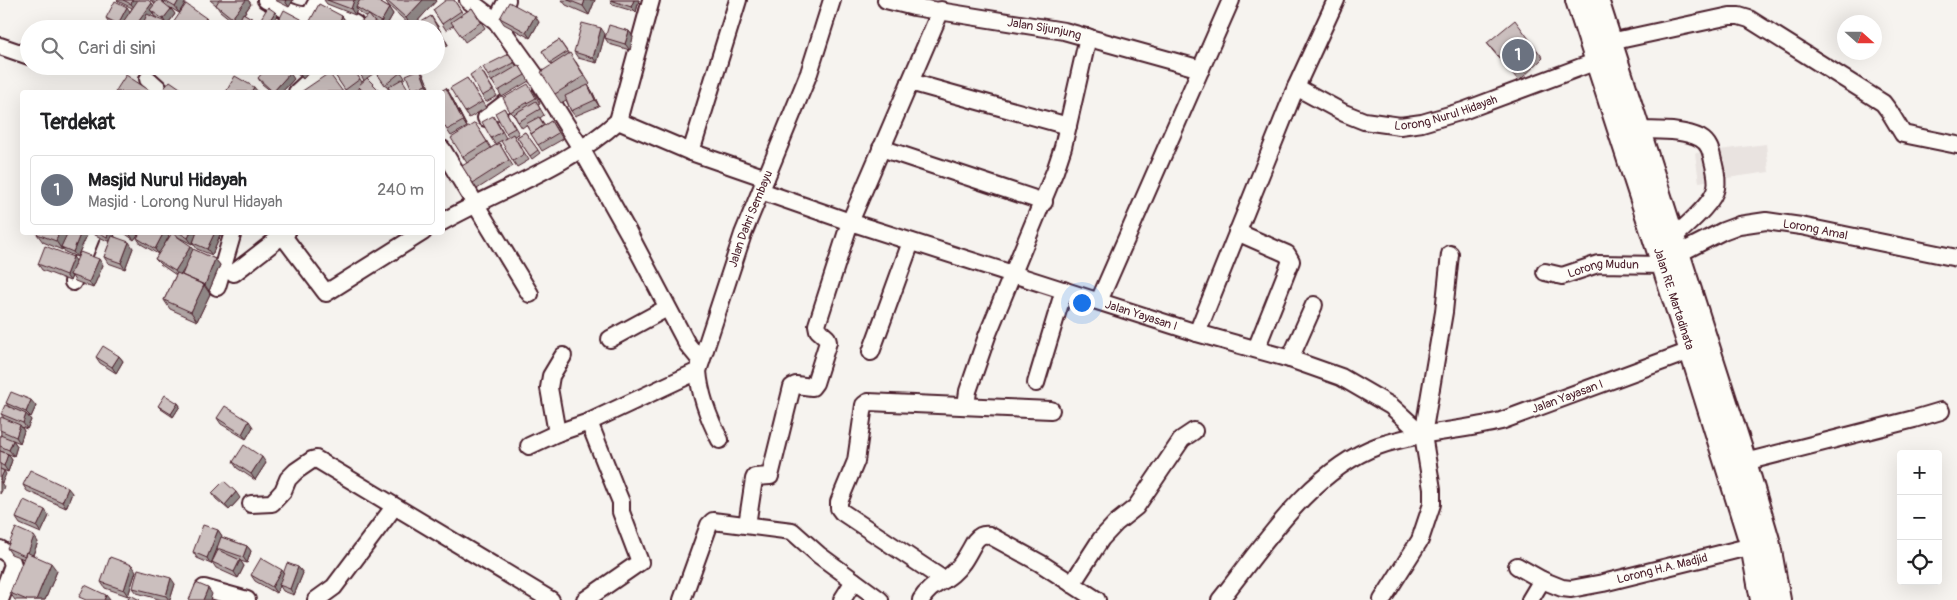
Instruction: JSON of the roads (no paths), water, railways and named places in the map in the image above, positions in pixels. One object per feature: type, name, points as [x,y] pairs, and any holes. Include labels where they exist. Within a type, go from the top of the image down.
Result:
[{"type":"highway","name":"Jalan RE. Martadinata","points":[[1577,0],[1597,61],[1671,252]]},
{"type":"highway","points":[[1597,0],[1638,130],[1699,348],[1745,462],[1768,540],[1780,600]]},
{"type":"highway","name":"Jalan RE. Martadinata","points":[[1699,348],[1752,546],[1762,600]]},
{"type":"street","points":[[266,0],[301,15],[309,15],[317,2],[348,20]]},
{"type":"street","points":[[468,0],[496,21],[537,78],[582,150],[699,366],[589,422],[528,446]]},
{"type":"street","points":[[496,21],[507,0]]},
{"type":"street","points":[[445,220],[476,202],[582,150],[618,121],[651,0]]},
{"type":"street","points":[[691,152],[738,0]]},
{"type":"street","name":"Jalan Dahri Sembayu","points":[[720,440],[705,408],[699,386],[699,366],[743,234],[808,73],[832,0]]},
{"type":"street","name":"Jalan Sijunjung","points":[[886,0],[914,7],[1045,27],[1088,37],[1201,69]]},
{"type":"street","points":[[1099,301],[1231,0]]},
{"type":"street","points":[[1197,333],[1296,87],[1336,0]]},
{"type":"street","points":[[747,525],[754,479],[756,477],[770,476],[792,387],[796,385],[809,387],[815,383],[828,342],[827,338],[818,330],[817,325],[850,222],[941,10]]},
{"type":"street","points":[[1610,42],[1730,16],[1739,16],[1749,19],[1883,103],[1902,134],[1957,146]]},
{"type":"street","points":[[966,406],[973,376],[1012,273],[1044,202],[1060,155],[1088,37]]},
{"type":"street","points":[[0,46],[20,53]]},
{"type":"street","name":"Lorong Nurul Hidayah","points":[[1296,87],[1344,113],[1364,121],[1400,126],[1463,111],[1597,61]]},
{"type":"street","points":[[299,90],[315,75]]},
{"type":"street","points":[[148,78],[158,90]]},
{"type":"street","points":[[486,118],[537,78]]},
{"type":"street","points":[[910,82],[1068,126]]},
{"type":"street","name":"Jalan Yayasan I","points":[[618,121],[850,222],[1197,333],[1290,358],[1355,384],[1391,406],[1423,435],[1478,427],[1501,421],[1699,348]]},
{"type":"street","points":[[1638,130],[1692,135],[1706,143],[1711,152],[1716,179],[1715,192],[1671,252]]},
{"type":"street","points":[[881,148],[1044,202]]},
{"type":"street","points":[[445,154],[530,294]]},
{"type":"street","name":"Lorong Amal","points":[[1671,252],[1739,225],[1766,221],[1801,226],[1957,258]]},
{"type":"street","points":[[1237,232],[1287,254],[1291,261],[1256,349]]},
{"type":"street","points":[[73,282],[92,235]]},
{"type":"street","points":[[216,287],[232,235]]},
{"type":"street","points":[[234,272],[284,235]]},
{"type":"street","points":[[286,235],[326,294],[418,235]]},
{"type":"street","points":[[871,352],[911,242]]},
{"type":"street","name":"Lorong Mudun","points":[[1545,272],[1562,276],[1598,264],[1671,252]]},
{"type":"street","points":[[1382,600],[1420,540],[1432,504],[1432,489],[1423,435],[1444,312],[1450,254]]},
{"type":"street","points":[[1036,383],[1064,290]]},
{"type":"street","points":[[1290,358],[1314,305]]},
{"type":"street","points":[[610,339],[667,308]]},
{"type":"street","points":[[557,433],[549,388],[551,376],[563,356]]},
{"type":"street","points":[[944,580],[842,512],[839,505],[856,461],[863,408],[866,404],[1051,410]]},
{"type":"street","points":[[1745,462],[1941,411]]},
{"type":"street","points":[[585,600],[640,562],[620,512],[621,502],[589,422]]},
{"type":"street","points":[[1072,584],[1101,539],[1136,506],[1182,439],[1194,431]]},
{"type":"street","points":[[1220,600],[1300,501],[1317,483],[1362,453],[1387,444],[1423,435]]},
{"type":"street","points":[[251,504],[272,503],[283,491],[288,479],[296,471],[312,460],[316,460],[551,600]]},
{"type":"street","points":[[316,600],[334,587],[394,507]]},
{"type":"street","points":[[682,600],[710,523],[713,521],[792,531],[819,555],[880,600]]},
{"type":"street","points":[[921,600],[929,589],[951,575],[961,564],[978,537],[984,534],[1040,563],[1093,599]]},
{"type":"street","name":"Lorong H.A. Madjid","points":[[1517,566],[1542,580],[1562,588],[1571,588],[1603,583],[1752,546]]},
{"type":"street","points":[[0,548],[10,556],[13,562],[0,600]]},
{"type":"street","points":[[1530,600],[1542,580]]},
{"type":"street","points":[[842,600],[854,581]]},
{"type":"street","points":[[204,588],[223,597],[247,600]]},
{"type":"place","name":"Masjid Nurul Hidayah","points":[[1518,55]]}]
